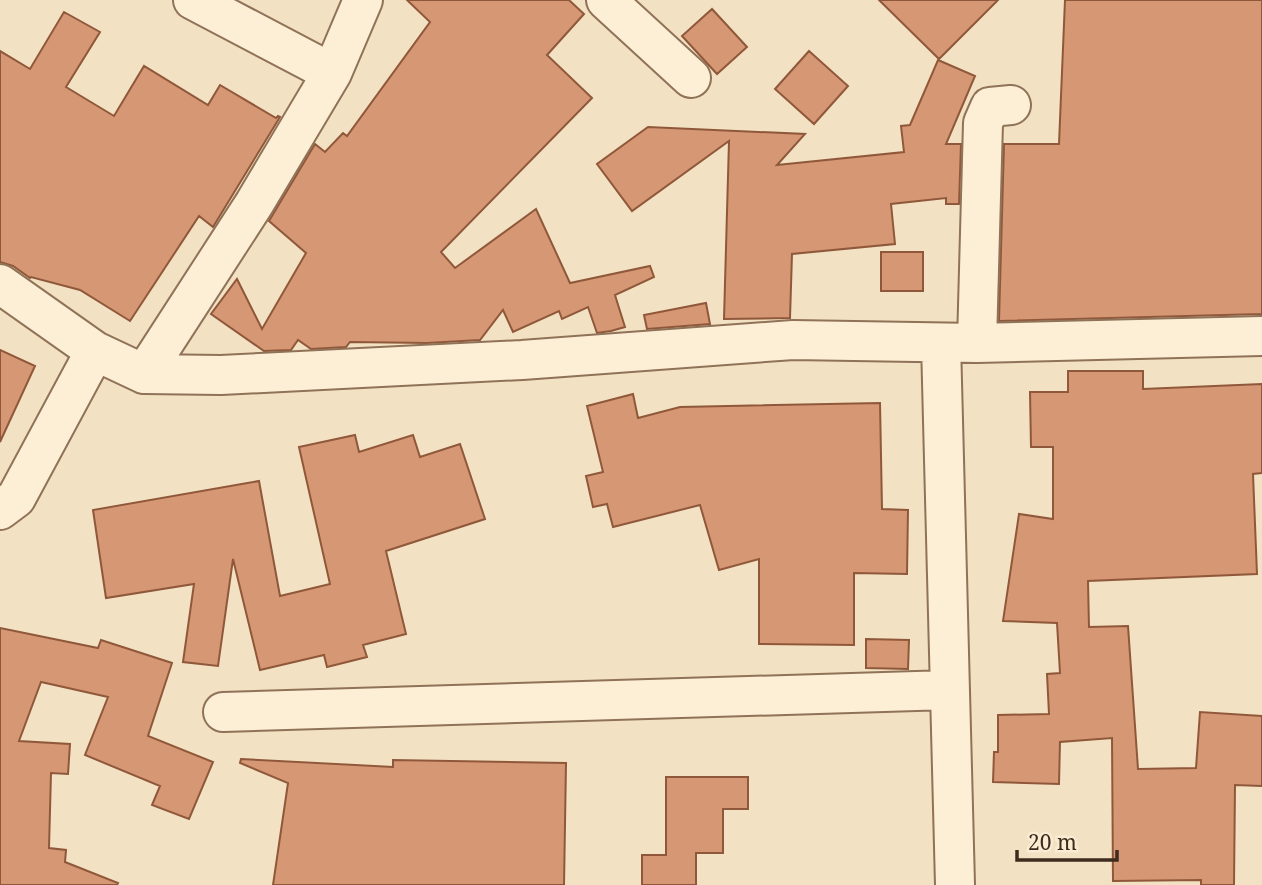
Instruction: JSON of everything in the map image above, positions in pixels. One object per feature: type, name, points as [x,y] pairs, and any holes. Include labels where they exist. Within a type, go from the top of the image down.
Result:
[{"type":"street","points":[[193,0],[332,73]]},
{"type":"street","points":[[144,374],[254,204],[332,73],[363,0]]},
{"type":"street","points":[[606,0],[691,78]]},
{"type":"street","points":[[955,885],[948,690],[959,342],[983,123],[990,107],[1012,105]]},
{"type":"street","points":[[0,284],[95,351],[144,374],[221,375],[522,360],[793,340],[959,342],[1262,336]]},
{"type":"street","points":[[0,510],[16,498],[95,351]]},
{"type":"street","points":[[223,712],[948,690]]},
{"type":"building","points":[[407,0],[569,0],[584,14],[547,55],[592,98],[441,252],[455,268],[536,209],[570,283],[650,266],[654,277],[615,295],[625,327],[597,333],[588,307],[562,319],[559,311],[513,332],[503,310],[480,340],[427,343],[350,342],[346,347],[311,349],[298,340],[291,350],[264,351],[211,314],[237,279],[262,329],[306,253],[269,221],[315,144],[325,152],[343,133],[347,136],[430,22]]},
{"type":"building","points":[[879,0],[998,0],[939,59]]},
{"type":"building","points":[[1065,0],[1262,0],[1262,314],[999,321],[1004,144],[1059,144]]},
{"type":"building","points":[[712,9],[747,47],[717,74],[682,36]]},
{"type":"building","points":[[64,12],[100,32],[66,87],[114,116],[144,66],[208,105],[220,85],[276,118],[280,117],[213,227],[199,216],[130,321],[80,290],[30,278],[13,266],[0,262],[0,51],[30,69]]},
{"type":"building","points":[[809,51],[848,86],[814,124],[775,89]]},
{"type":"building","points":[[938,60],[975,76],[946,144],[961,144],[959,204],[946,204],[946,198],[891,204],[895,244],[792,254],[790,318],[724,319],[729,141],[632,211],[597,164],[648,127],[805,134],[777,165],[904,152],[901,126],[910,125]]},
{"type":"building","points":[[881,252],[923,252],[923,291],[881,291]]},
{"type":"building","points":[[706,303],[710,324],[647,329],[644,315]]},
{"type":"building","points":[[0,350],[35,366],[0,442]]},
{"type":"building","points":[[1068,371],[1143,371],[1143,389],[1262,384],[1262,473],[1253,474],[1257,574],[1088,581],[1089,627],[1128,626],[1138,769],[1196,768],[1200,712],[1262,716],[1262,786],[1235,785],[1234,885],[1201,885],[1201,880],[1113,881],[1112,738],[1060,742],[1059,784],[993,782],[994,752],[998,752],[998,715],[1049,714],[1047,674],[1060,673],[1057,623],[1003,621],[1019,514],[1053,519],[1053,447],[1031,447],[1030,392],[1068,392]]},
{"type":"building","points":[[633,394],[638,418],[680,407],[880,403],[882,509],[908,510],[907,574],[854,573],[854,645],[759,644],[759,559],[719,570],[700,505],[613,527],[607,504],[593,507],[586,476],[603,472],[587,406]]},
{"type":"building","points":[[355,435],[359,452],[413,435],[420,457],[460,444],[485,519],[386,551],[406,634],[363,645],[367,657],[327,667],[324,655],[260,670],[233,559],[218,666],[183,662],[194,584],[106,598],[93,510],[259,481],[280,596],[330,584],[299,447]]},
{"type":"building","points":[[0,628],[98,648],[101,640],[172,663],[148,736],[213,762],[189,819],[152,805],[160,786],[85,755],[108,697],[41,682],[19,741],[70,744],[68,774],[51,773],[49,848],[66,850],[65,862],[118,883],[117,885],[0,885]]},
{"type":"building","points":[[866,639],[909,640],[908,669],[866,668]]},
{"type":"building","points":[[241,759],[393,767],[393,760],[566,763],[564,885],[273,885],[288,783],[240,763]]},
{"type":"building","points":[[666,777],[748,777],[748,809],[723,809],[723,853],[696,853],[696,885],[642,885],[642,855],[666,855]]}]
